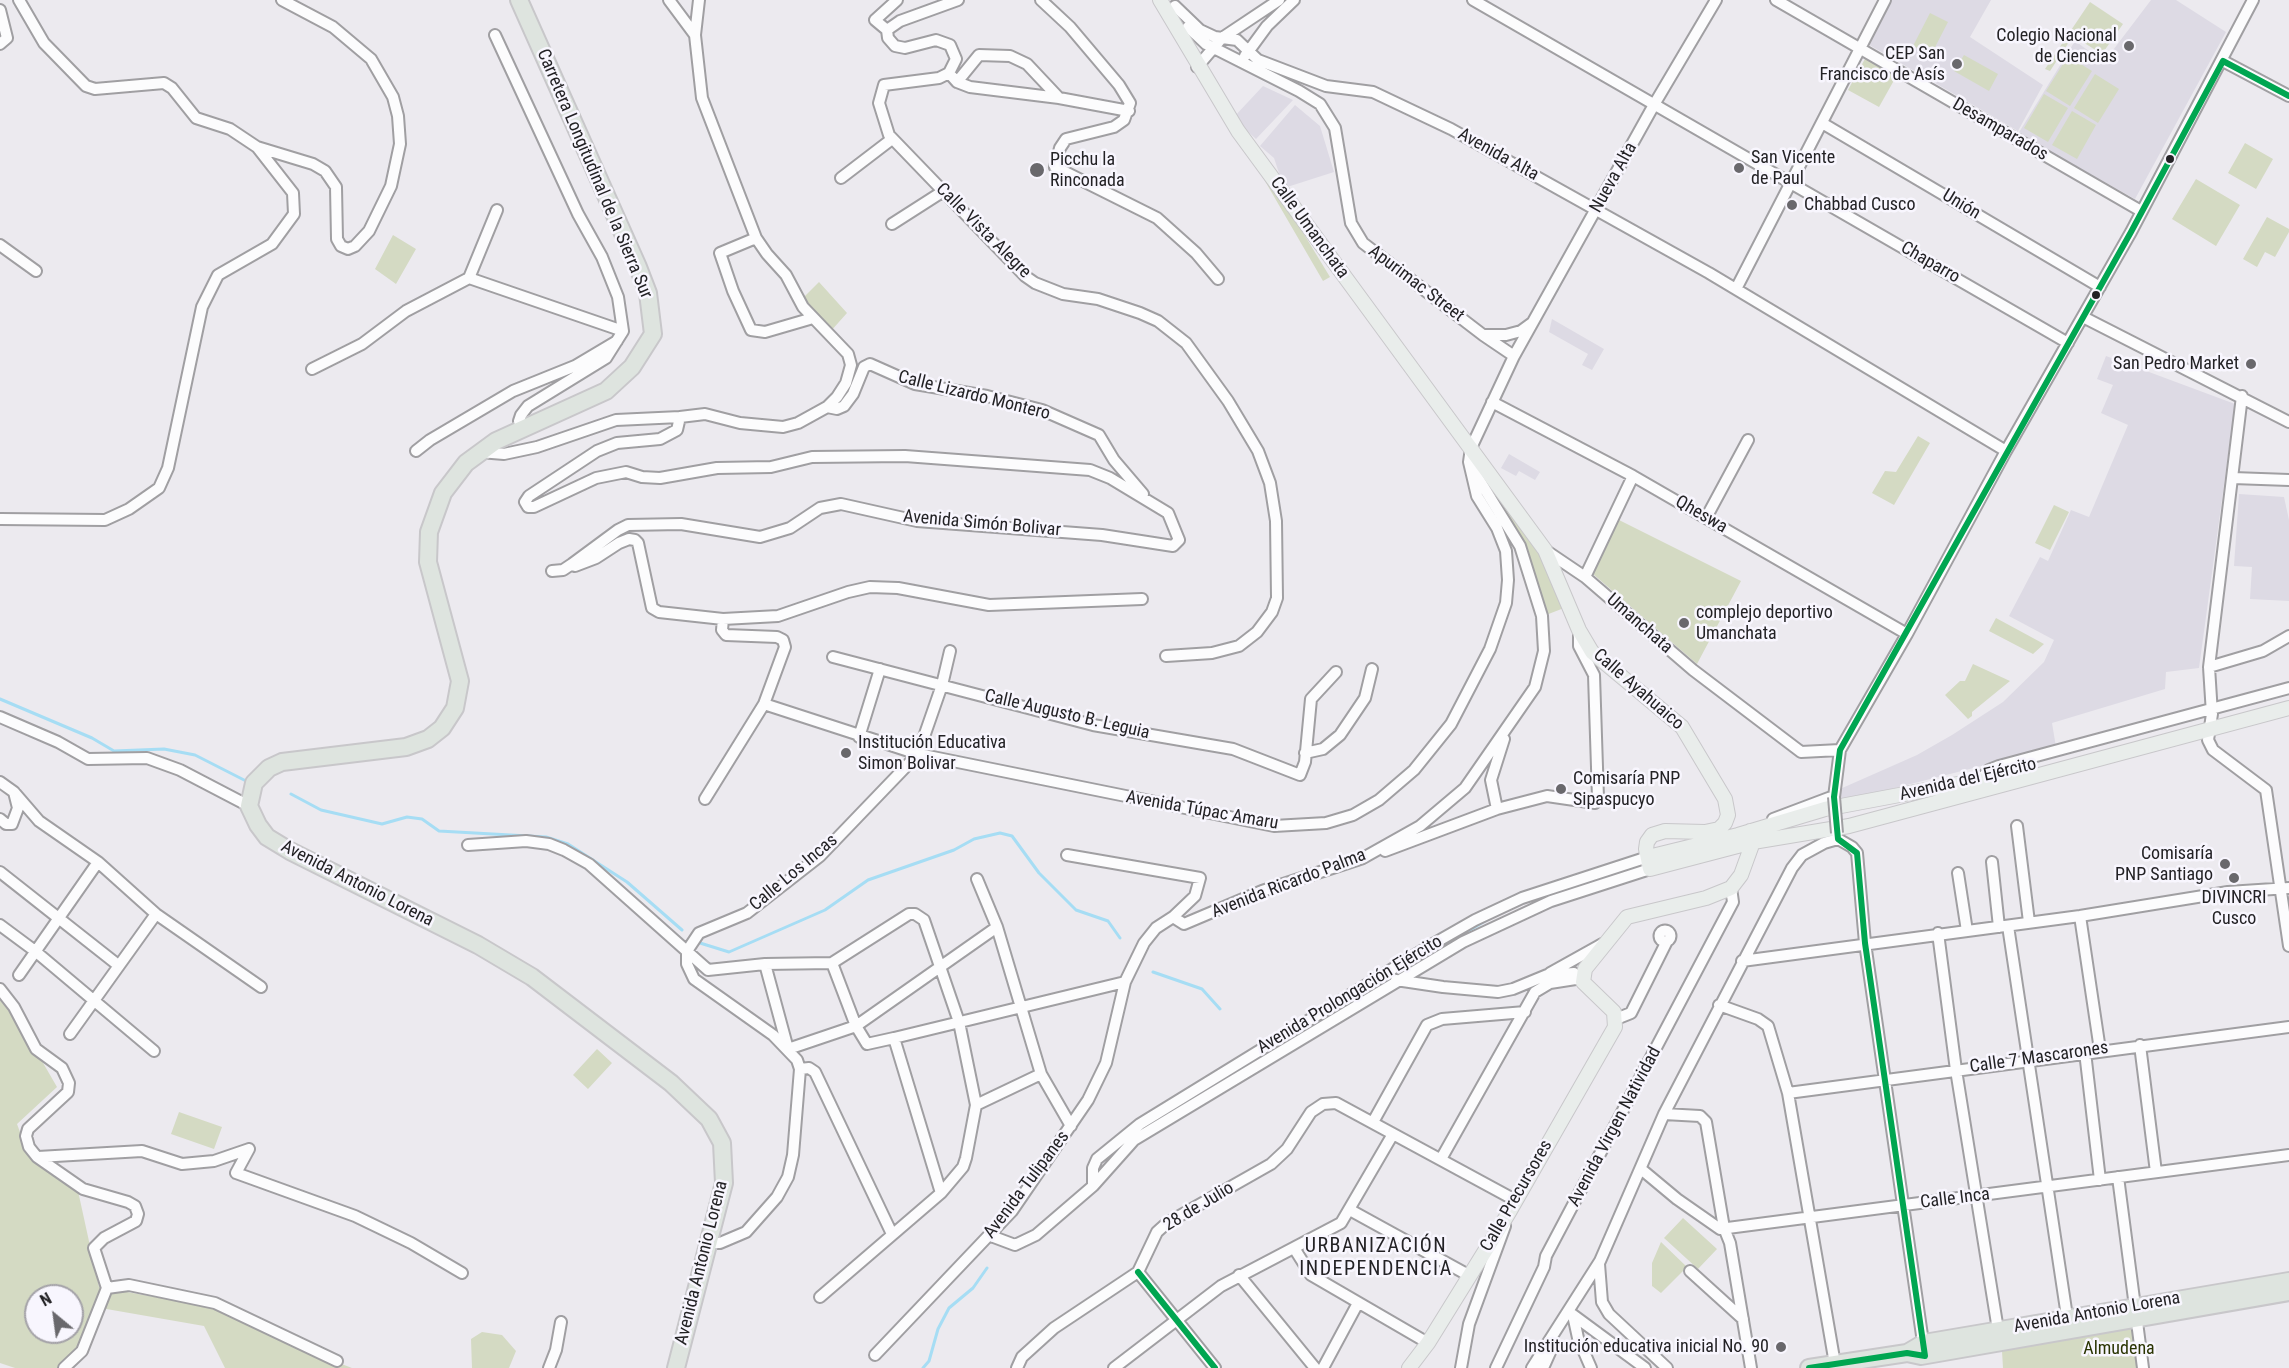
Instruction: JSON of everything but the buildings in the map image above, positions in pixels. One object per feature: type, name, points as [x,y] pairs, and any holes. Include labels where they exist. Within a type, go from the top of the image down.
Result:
[{"type":"highway","name":"Carretera Longitudinal de la Sierra Sur","points":[[519,0],[648,293],[653,334],[644,351],[623,378],[606,391],[522,428]]},
{"type":"highway","points":[[249,807],[254,783],[268,768],[282,762],[385,750],[418,743],[436,733],[451,716],[458,697],[459,675],[432,582],[428,541],[432,518],[443,493],[461,469],[480,452],[522,428]]},
{"type":"highway","name":"Avenida Antonio Lorena","points":[[249,807],[267,837],[290,851],[478,945],[532,977],[671,1083],[699,1108],[723,1143],[725,1162],[720,1199],[706,1243],[676,1368]]},
{"type":"highway","name":"Avenida Antonio Lorena","points":[[1809,1368],[2137,1312],[2289,1281]]},
{"type":"highway","name":"Avenida Antonio Lorena","points":[[2137,1312],[2289,1292]]},
{"type":"main road","name":"Calle Umanchata","points":[[1160,0],[1197,67],[1238,131],[1470,455]]},
{"type":"main road","name":"Umanchata","points":[[1470,455],[1545,550]]},
{"type":"main road","name":"Calle Ayahuaico","points":[[1545,550],[1579,630],[1592,652],[1682,727],[1728,807],[1725,823],[1715,831],[1665,831],[1652,835],[1647,842],[1649,863]]},
{"type":"main road","name":"Avenida del Ejército","points":[[1649,863],[1744,838],[1834,807],[1980,780],[2289,700]]},
{"type":"main road","name":"Avenida del Ejército","points":[[1744,838],[1849,825],[2211,719],[2289,708]]},
{"type":"main road","points":[[1617,1019],[1614,1012],[1585,987],[1583,975],[1605,943],[1629,915],[1706,898],[1731,888],[1745,865],[1744,838]]},
{"type":"main road","name":"Calle Precursores","points":[[1409,1368],[1428,1343],[1508,1214],[1615,1027],[1617,1019]]},
{"type":"street","points":[[19,0],[44,43],[86,86],[95,88],[164,83],[172,88],[196,118],[230,129],[257,147],[313,164],[325,171],[336,187],[337,239],[341,246],[348,249],[355,246],[369,231],[391,186],[400,144],[398,116],[393,97],[371,59],[333,27],[281,1]]},
{"type":"street","points":[[669,0],[694,35]]},
{"type":"street","points":[[480,452],[504,454],[537,447],[616,420],[705,414],[740,423],[783,427],[798,423],[827,407],[842,390],[849,375],[851,361],[846,351],[801,303],[786,275],[756,238],[702,98],[694,35],[699,0]]},
{"type":"street","points":[[897,0],[875,20],[887,30],[888,38],[895,46],[905,48],[936,40],[950,45],[957,59],[949,73],[957,82],[970,87],[1059,98],[1129,111]]},
{"type":"street","points":[[887,30],[900,21],[958,0]]},
{"type":"street","points":[[1041,0],[1070,27],[1119,85],[1130,103],[1124,120],[1114,127],[1066,139],[1060,148],[1054,167],[1157,218],[1196,253],[1218,279]]},
{"type":"street","points":[[1197,67],[1222,38],[1279,0]]},
{"type":"street","points":[[1241,61],[1267,26],[1294,0]]},
{"type":"street","name":"Chaparro","points":[[1473,0],[2068,343]]},
{"type":"street","name":"Nueva Alta","points":[[1470,455],[1514,356],[1537,319],[1655,103],[1716,0]]},
{"type":"street","name":"Desamparados","points":[[1776,0],[2141,211]]},
{"type":"street","points":[[1736,289],[1885,0]]},
{"type":"street","points":[[1924,1349],[1864,943],[1857,853],[1837,836],[1834,797],[1840,750],[1908,634],[2006,451],[2100,287],[2223,61],[2253,0]]},
{"type":"street","name":"Apurimac Street","points":[[1173,3],[1200,30],[1222,38],[1237,40],[1248,52]]},
{"type":"street","name":"Apurimac Street","points":[[1173,3],[1190,30],[1213,47],[1299,90],[1320,104],[1335,128],[1351,223],[1356,234],[1363,243],[1514,356]]},
{"type":"street","points":[[0,10],[7,38],[0,44]]},
{"type":"street","points":[[495,35],[578,214],[602,257],[618,297],[623,331],[606,358],[528,406],[520,415],[519,421],[522,428]]},
{"type":"street","name":"Avenida Alta","points":[[1248,52],[1258,60],[1326,86],[1374,92],[1398,101],[1597,208],[2006,451]]},
{"type":"street","points":[[957,82],[979,55],[1010,56],[1028,64],[1059,98]]},
{"type":"street","points":[[2223,61],[2289,96]]},
{"type":"street","name":"Calle Vista Alegre","points":[[949,73],[933,79],[884,85],[879,96],[880,111],[892,139],[1016,268],[1035,284],[1063,294],[1119,306],[1158,321],[1174,332],[1186,343],[1228,401],[1263,464],[1270,483],[1276,521],[1277,598],[1272,612],[1257,632],[1239,646],[1212,653],[1167,656]]},
{"type":"street","points":[[1320,104],[1326,86]]},
{"type":"street","name":"Unión","points":[[1822,123],[2100,287]]},
{"type":"street","points":[[841,178],[892,139]]},
{"type":"street","points":[[0,519],[105,520],[129,509],[159,488],[168,468],[202,307],[218,275],[272,244],[294,214],[293,193],[257,147]]},
{"type":"street","points":[[892,224],[942,192]]},
{"type":"street","points":[[312,369],[362,344],[406,311],[469,278],[497,210]]},
{"type":"street","points":[[756,238],[720,253],[733,291],[751,330],[765,332],[813,318]]},
{"type":"street","points":[[0,245],[36,271]]},
{"type":"street","points":[[469,278],[623,331]]},
{"type":"street","points":[[2083,317],[2242,396],[2289,422]]},
{"type":"street","points":[[1483,335],[1506,335],[1521,331],[1537,319]]},
{"type":"street","points":[[416,451],[513,391],[575,366],[617,341]]},
{"type":"street","name":"Calle Lizardo Montero","points":[[827,407],[837,409],[844,406],[853,394],[864,367],[872,364],[915,384],[987,396],[1042,410],[1099,435],[1114,460],[1149,502]]},
{"type":"street","points":[[2242,396],[2209,667],[2211,719],[2208,740],[2212,750],[2266,790],[2285,889],[2289,944]]},
{"type":"street","name":"Qheswa","points":[[1492,402],[1633,476],[1908,634]]},
{"type":"street","points":[[680,417],[677,430],[660,439],[617,443],[597,451],[529,496],[525,502],[528,507],[534,507],[596,478],[626,472],[642,477],[660,478],[717,468],[771,467],[812,457],[905,456],[1090,470],[1110,478],[1149,502]]},
{"type":"street","points":[[1706,518],[1748,440]]},
{"type":"street","name":"Avenida Ricardo Palma","points":[[1173,917],[1184,924],[1262,891],[1363,858],[1420,826],[1465,788],[1536,687],[1544,651],[1542,616],[1520,546],[1470,455]]},
{"type":"street","name":"Avenida Túpac Amaru","points":[[768,706],[918,754],[1274,826],[1326,824],[1364,809],[1392,791],[1443,736],[1457,714],[1496,635],[1506,603],[1508,580],[1506,551],[1497,528],[1477,496],[1470,455]]},
{"type":"street","points":[[1110,478],[1114,460]]},
{"type":"street","points":[[1585,577],[1633,476]]},
{"type":"street","points":[[2233,478],[2289,480]]},
{"type":"street","name":"Avenida Simón Bolivar","points":[[552,571],[563,570],[628,525],[681,524],[760,537],[790,528],[820,508],[841,504],[917,521],[1092,534],[1173,546],[1179,540],[1168,513],[1149,502]]},
{"type":"street","points":[[572,564],[582,565],[619,543],[629,539],[635,540],[638,543],[652,608],[659,612],[705,615],[723,619],[778,616],[848,592],[870,587],[898,588],[989,605],[1142,599]]},
{"type":"street","name":"Umanchata","points":[[1545,550],[1585,577],[1693,670],[1801,752],[1840,750]]},
{"type":"street","points":[[705,799],[768,706],[784,643],[777,637],[726,635],[722,630],[723,619]]},
{"type":"street","points":[[1363,858],[1497,809],[1550,795],[1595,803],[1598,798],[1594,675],[1579,646],[1579,630]]},
{"type":"street","points":[[2209,667],[2263,651],[2289,636]]},
{"type":"street","points":[[918,754],[942,685],[950,651]]},
{"type":"street","name":"Calle Augusto B. Leguia","points":[[833,657],[1093,725],[1233,749],[1300,775],[1305,753]]},
{"type":"street","points":[[859,737],[880,669]]},
{"type":"street","points":[[1336,672],[1311,699],[1305,753],[1323,749],[1340,735],[1362,704],[1372,669]]},
{"type":"street","name":"Avenida del Ejército","points":[[2211,719],[2289,688]]},
{"type":"street","points":[[0,717],[88,759],[147,758],[180,770],[249,807]]},
{"type":"street","points":[[1497,809],[1491,780],[1507,729]]},
{"type":"street","name":"Calle Los Incas","points":[[687,951],[699,933],[747,913],[820,856],[918,754]]},
{"type":"street","points":[[0,782],[14,792],[39,820],[98,862],[156,914],[261,987]]},
{"type":"street","points":[[0,819],[9,824],[16,819],[18,808],[14,792]]},
{"type":"street","points":[[1744,838],[1809,804],[1834,797]]},
{"type":"street","points":[[2017,826],[2029,922]]},
{"type":"street","points":[[1532,1368],[1571,1314],[1600,1261],[1664,1114],[1792,868],[1802,855],[1837,836]]},
{"type":"street","points":[[468,845],[525,841],[564,850],[589,864],[708,970],[765,964],[832,963],[909,914],[915,914],[924,920],[959,1022],[976,1105],[963,1167],[941,1193],[820,1297]]},
{"type":"street","points":[[832,963],[856,1026],[867,1044],[1125,982],[1144,943],[1156,928],[1173,917],[1195,896],[1200,878],[1066,855]]},
{"type":"street","points":[[19,975],[98,862]]},
{"type":"street","points":[[1992,862],[2028,1059],[2068,1324]]},
{"type":"street","name":"Avenida Prolongación Ejército","points":[[991,1236],[1015,1245],[1026,1240],[1067,1210],[1093,1186],[1134,1140],[1396,980],[1463,942],[1551,901],[1649,863]]},
{"type":"street","name":"Avenida Prolongación Ejército","points":[[1093,1186],[1093,1168],[1097,1159],[1140,1124],[1330,1005],[1475,920],[1522,898],[1649,863]]},
{"type":"street","points":[[0,872],[118,965]]},
{"type":"street","points":[[1958,873],[1967,931]]},
{"type":"street","points":[[977,879],[997,927],[1041,1074],[1071,1126]]},
{"type":"street","name":"Avenida Virgen Natividad","points":[[1496,1368],[1541,1273],[1546,1256],[1733,902],[1731,888]]},
{"type":"street","points":[[1742,961],[1938,933],[2080,916],[2228,892],[2285,889]]},
{"type":"street","points":[[70,1034],[156,914]]},
{"type":"street","points":[[2080,916],[2100,1050]]},
{"type":"street","points":[[0,925],[36,951],[154,1051]]},
{"type":"street","points":[[788,1049],[856,1026],[997,927]]},
{"type":"street","points":[[1938,933],[1956,1070],[1999,1336]]},
{"type":"street","points":[[1617,1019],[1631,1013],[1667,941]]},
{"type":"street","points":[[1396,980],[1498,992],[1513,989],[1547,975],[1605,943]]},
{"type":"street","points":[[687,951],[687,964],[694,979],[773,1035],[797,1059],[800,1069],[789,1177],[777,1197],[746,1232],[720,1243],[706,1243]]},
{"type":"street","points":[[765,964],[788,1049]]},
{"type":"street","points":[[1547,975],[1583,975]]},
{"type":"street","points":[[1440,1159],[1535,992],[1542,985],[1583,975]]},
{"type":"street","name":"Avenida Tulipanes","points":[[875,1355],[991,1236],[1012,1211],[1071,1126],[1088,1100],[1106,1063],[1125,982]]},
{"type":"street","points":[[0,989],[14,1007],[36,1049],[62,1068],[69,1083],[68,1092],[28,1129],[27,1142],[37,1157],[83,1189],[112,1196],[135,1206],[138,1214],[136,1221],[104,1238],[94,1248],[107,1288],[82,1351],[64,1368]]},
{"type":"street","points":[[1719,1005],[1758,1019],[1768,1026],[1788,1093],[1835,1364]]},
{"type":"street","points":[[1515,1200],[1373,1122],[1422,1030],[1431,1022],[1442,1018],[1525,1012]]},
{"type":"street","name":"Calle 7 Mascarones","points":[[1788,1093],[2028,1059],[2289,1027]]},
{"type":"street","points":[[894,1038],[941,1193]]},
{"type":"street","points":[[2140,1045],[2156,1172]]},
{"type":"street","points":[[2085,1052],[2100,1180]]},
{"type":"street","points":[[800,1069],[808,1068],[815,1072],[892,1234]]},
{"type":"street","points":[[976,1105],[1041,1074]]},
{"type":"street","name":"28 de Julio","points":[[1138,1272],[1157,1232],[1167,1223],[1271,1164],[1287,1149],[1311,1112],[1323,1104],[1336,1103],[1373,1122]]},
{"type":"street","points":[[1664,1114],[1700,1116],[1706,1122],[1724,1228],[1730,1243],[1751,1368]]},
{"type":"street","points":[[1114,1368],[1239,1275],[1341,1223],[1393,1134]]},
{"type":"street","points":[[37,1157],[142,1151],[182,1164],[214,1161],[249,1149],[237,1173],[355,1216],[411,1243],[462,1273]]},
{"type":"street","name":"Calle Inca","points":[[1724,1228],[2289,1155]]},
{"type":"street","points":[[1641,1169],[1677,1200],[1720,1229],[1724,1228]]},
{"type":"street","points":[[2118,1177],[2143,1368]]},
{"type":"street","points":[[1350,1210],[1470,1276]]},
{"type":"street","points":[[1461,1368],[1469,1324],[1508,1214]]},
{"type":"street","points":[[1294,1248],[1311,1275],[1428,1343]]},
{"type":"street","points":[[1600,1261],[1598,1278],[1602,1302],[1609,1314],[1667,1368]]},
{"type":"street","points":[[1690,1270],[1744,1320]]},
{"type":"street","points":[[1017,1368],[1022,1357],[1054,1328],[1138,1272],[1215,1368]]},
{"type":"street","points":[[1239,1275],[1315,1368]]},
{"type":"street","points":[[107,1288],[129,1284],[215,1303],[337,1361]]},
{"type":"street","points":[[1323,1368],[1358,1303]]},
{"type":"street","points":[[1571,1314],[1591,1368]]},
{"type":"street","points":[[1571,1314],[1645,1368]]},
{"type":"street","points":[[549,1368],[556,1350],[561,1322]]},
{"type":"street","points":[[1543,1368],[1552,1348],[1550,1341]]},
{"type":"shaded area","name":"CEP San Francisco de Asís","points":[[1889,0],[1991,0],[1970,37],[2043,85],[2018,131],[1866,43]]},
{"type":"shaded area","points":[[2151,0],[2176,0],[2226,32],[2135,199],[2018,134],[2075,41],[2104,62]]},
{"type":"shaded area","points":[[1263,86],[1293,100],[1256,139],[1233,118]]},
{"type":"shaded area","points":[[1295,105],[1320,126],[1334,172],[1284,188],[1274,158],[1260,146]]},
{"type":"shaded area","points":[[1552,319],[1604,349],[1592,370],[1582,365],[1588,354],[1549,332]]},
{"type":"shaded area","points":[[2106,356],[2235,404],[2199,668],[2166,672],[2165,689],[2052,723],[2056,747],[1840,802],[1840,789],[1917,755],[1952,735],[2003,702],[2044,662],[2054,640],[2009,616],[2040,557],[2048,561],[2071,510],[2089,517],[2128,425],[2101,413],[2113,385],[2097,379]]},
{"type":"shaded area","points":[[1509,454],[1540,472],[1535,480],[1519,471],[1516,476],[1501,468]]},
{"type":"shaded area","points":[[2239,494],[2284,497],[2289,520],[2289,601],[2250,599],[2252,567],[2234,566]]},
{"type":"green space","points":[[2090,2],[2123,24],[2102,54],[2073,36],[2050,71],[2045,69]]},
{"type":"green space","points":[[1930,13],[1948,22],[1931,55],[1913,46]]},
{"type":"green space","points":[[1964,55],[1998,74],[1989,91],[1954,71]]},
{"type":"green space","points":[[2068,56],[2092,71],[2070,106],[2046,91]]},
{"type":"green space","points":[[1866,57],[1897,75],[1879,107],[1848,90]]},
{"type":"green space","points":[[2095,74],[2119,89],[2098,123],[2074,108]]},
{"type":"green space","points":[[2044,94],[2068,108],[2048,142],[2024,128]]},
{"type":"green space","points":[[2072,111],[2096,125],[2077,159],[2052,145]]},
{"type":"green space","points":[[2245,143],[2273,159],[2256,189],[2228,173]]},
{"type":"green space","points":[[1258,169],[1302,231],[1330,277],[1323,281]]},
{"type":"green space","points":[[2196,179],[2240,205],[2216,246],[2172,219]]},
{"type":"green space","points":[[2267,217],[2289,229],[2289,232],[2275,257],[2265,252],[2257,267],[2243,259]]},
{"type":"green space","points":[[393,235],[416,249],[396,284],[375,269]]},
{"type":"green space","points":[[819,282],[847,313],[830,332],[802,299]]},
{"type":"green space","points":[[1918,436],[1930,443],[1894,505],[1872,493],[1885,471],[1896,472]]},
{"type":"green space","points":[[1491,491],[1500,497],[1539,550],[1564,608],[1546,615]]},
{"type":"green space","points":[[2054,505],[2069,512],[2050,550],[2035,543]]},
{"type":"green space","name":"complejo deportivo Umanchata","points":[[1619,520],[1741,581],[1697,664],[1593,574]]},
{"type":"green space","points":[[1996,618],[2044,644],[2033,654],[1989,631]]},
{"type":"green space","points":[[1973,664],[2010,681],[1972,712],[1972,716],[1968,719],[1945,695],[1960,681],[1965,681]]},
{"type":"green space","points":[[0,1000],[24,1030],[57,1087],[17,1124],[27,1151],[78,1191],[99,1287],[222,1309],[300,1348],[352,1368],[225,1368],[204,1326],[95,1307],[84,1335],[84,1284],[24,1284],[24,1344],[81,1344],[78,1351],[58,1368],[15,1368],[0,1363]]},
{"type":"green space","points":[[597,1049],[612,1063],[588,1089],[573,1075]]},
{"type":"green space","points":[[179,1112],[222,1127],[214,1149],[171,1134]]},
{"type":"green space","points":[[1683,1218],[1717,1249],[1698,1269],[1664,1238]]},
{"type":"green space","points":[[1661,1242],[1687,1267],[1661,1293],[1652,1286],[1652,1263]]},
{"type":"green space","name":"Almudena","points":[[2139,1326],[2143,1368],[2003,1368],[2002,1351]]},
{"type":"green space","points":[[482,1332],[502,1335],[516,1351],[509,1368],[472,1368],[471,1339]]},
{"type":"waterway","points":[[0,699],[92,738],[114,751],[164,749],[195,755],[246,781]]},
{"type":"waterway","points":[[291,794],[321,810],[382,824],[407,817],[422,819],[439,831],[546,837],[568,844],[627,882],[682,930]]},
{"type":"waterway","points":[[700,943],[729,952],[825,910],[868,880],[954,850],[974,839],[1000,833],[1012,836],[1039,873],[1076,910],[1108,921],[1120,938]]},
{"type":"waterway","points":[[1625,870],[1638,866]]},
{"type":"waterway","points":[[1300,1032],[1485,921]]},
{"type":"waterway","points":[[1153,972],[1202,989],[1220,1009]]},
{"type":"waterway","points":[[1221,1080],[1246,1065]]},
{"type":"waterway","points":[[923,1368],[929,1361],[938,1329],[949,1308],[973,1288],[987,1268]]},
{"type":"transit line","points":[[1809,1368],[1907,1353],[1925,1356],[1865,943],[1857,853],[1838,839],[1834,797],[1840,750],[2131,232],[2223,61],[2289,96]]},
{"type":"transit line","points":[[1138,1272],[1215,1368]]},
{"type":"place","name":"Colegio Nacional de Ciencias","points":[[2129,46]]},
{"type":"place","name":"CEP San Francisco de Asís","points":[[1957,64]]},
{"type":"place","name":"San Vicente de Paul","points":[[1739,168]]},
{"type":"place","name":"Picchu la Rinconada","points":[[1037,170]]},
{"type":"place","name":"Chabbad Cusco","points":[[1792,205]]},
{"type":"place","name":"San Pedro Market","points":[[2251,364]]},
{"type":"place","name":"complejo deportivo Umanchata","points":[[1684,623]]},
{"type":"place","name":"Institución Educativa Simon Bolivar","points":[[846,753]]},
{"type":"place","name":"Comisaría PNP Sipaspucyo","points":[[1561,789]]},
{"type":"place","name":"Comisaría PNP Santiago","points":[[2225,864]]},
{"type":"place","name":"DIVINCRI Cusco","points":[[2234,878]]},
{"type":"place","name":"Institución educativa inicial No. 90","points":[[1781,1347]]},
{"type":"district","name":"URBANIZACIÓN INDEPENDENCIA","points":[[1376,1258]]}]
